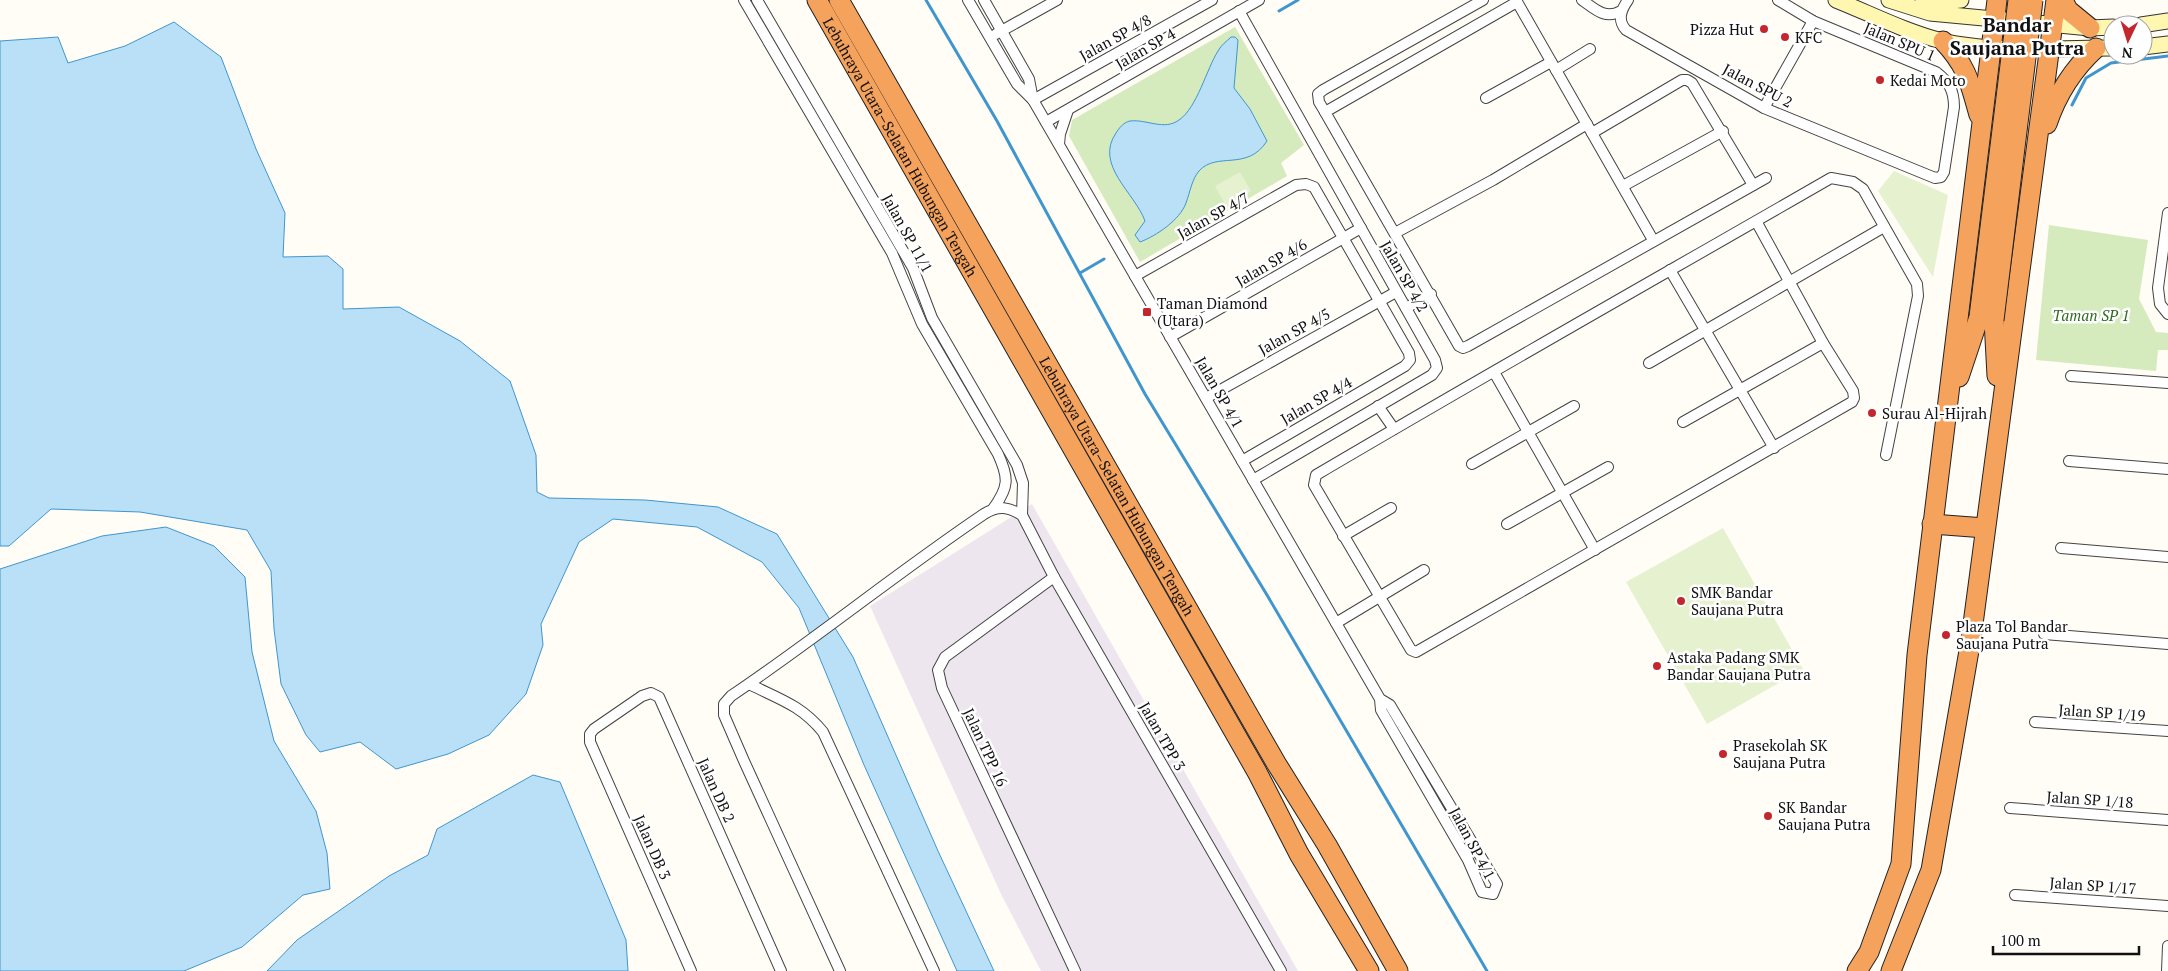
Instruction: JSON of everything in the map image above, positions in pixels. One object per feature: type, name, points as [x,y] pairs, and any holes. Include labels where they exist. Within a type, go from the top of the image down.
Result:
[{"type":"highway","name":"Lebuhraya Utara–Selatan Hubungan Tengah","points":[[817,0],[1257,772],[1300,854],[1369,971]]},
{"type":"highway","name":"Lebuhraya Utara–Selatan Hubungan Tengah","points":[[839,0],[1398,971]]},
{"type":"highway","points":[[1857,971],[1869,952],[1901,864],[1917,655],[1997,0]]},
{"type":"highway","points":[[2000,420],[1987,318],[2018,0]]},
{"type":"highway","points":[[1946,413],[1987,318],[2033,0]]},
{"type":"highway","points":[[1891,971],[1931,870],[1971,639],[2038,148],[2056,0]]},
{"type":"highway","points":[[2063,0],[2068,10],[2090,28]]},
{"type":"highway","points":[[1943,41],[1958,57],[1964,67],[1982,123]]},
{"type":"highway","points":[[2038,148],[2052,108],[2072,73],[2103,49]]},
{"type":"highway","points":[[1932,524],[1985,528]]},
{"type":"highway","points":[[1327,845],[1412,971]]},
{"type":"highway","points":[[1300,854],[1362,971]]},
{"type":"main road","points":[[1836,0],[1943,41],[1991,47],[2103,48]]},
{"type":"main road","points":[[1889,0],[1930,14],[2090,28],[2103,27]]},
{"type":"main road","points":[[1924,0],[1941,2],[1961,0]]},
{"type":"main road","points":[[2153,23],[2168,21]]},
{"type":"main road","points":[[2153,46],[2168,44]]},
{"type":"street","name":"Jalan SP 11/1","points":[[744,0],[892,253],[922,324],[998,454],[1006,472],[1006,483],[1003,494],[993,509]]},
{"type":"street","name":"Jalan SP 11/1","points":[[757,0],[913,268],[932,318],[1017,466],[1023,483],[1022,516]]},
{"type":"street","name":"Jalan SP 4/1","points":[[968,0],[1017,84],[1033,100],[1336,622],[1380,699],[1381,710],[1468,860],[1482,892],[1494,894],[1497,884],[1390,705],[1380,699]]},
{"type":"street","name":"Jalan SP 4/1","points":[[984,0],[1029,79],[1033,100]]},
{"type":"street","points":[[990,37],[1002,32],[1056,0]]},
{"type":"street","name":"Jalan SP 4/8","points":[[1033,100],[1212,0]]},
{"type":"street","name":"Jalan SP 4","points":[[1046,122],[1259,0]]},
{"type":"street","points":[[1483,0],[1318,94],[1319,102],[1431,294],[1459,346],[1463,348],[1766,178]]},
{"type":"street","points":[[1582,0],[1603,14],[1611,15],[1621,11],[1628,0]]},
{"type":"street","name":"Jalan SPU 1","points":[[1778,0],[1813,21],[1936,72],[1946,80],[1954,96],[1954,107],[1944,172],[1941,177]]},
{"type":"street","points":[[1326,112],[1517,1],[1653,240]]},
{"type":"street","name":"Jalan SP 4/2","points":[[1239,11],[1435,360],[1437,368],[1432,375],[1253,480]]},
{"type":"street","name":"Jalan SPU 2","points":[[1621,11],[1622,22],[1626,30],[1764,108],[1892,162],[1935,178],[1941,177]]},
{"type":"street","points":[[1764,108],[1813,21]]},
{"type":"street","points":[[1486,98],[1590,49]]},
{"type":"street","points":[[1395,233],[1682,80],[1692,83],[1753,185]]},
{"type":"street","points":[[1059,144],[1060,134],[1068,110]]},
{"type":"street","points":[[1623,186],[1723,132]]},
{"type":"street","points":[[1756,221],[1823,343],[1853,391],[1854,398],[1852,402],[1416,652],[1411,650],[1314,485],[1316,475],[1394,429],[1670,270],[1831,178],[1852,182],[1864,188],[1884,227],[1918,284],[1919,290],[1886,455]]},
{"type":"street","name":"Jalan SP 4/7","points":[[1135,276],[1296,185],[1306,184],[1314,187],[1344,238]]},
{"type":"street","points":[[2167,313],[2160,304],[2158,288],[2168,213]]},
{"type":"street","points":[[1649,363],[1884,227]]},
{"type":"street","name":"Jalan SP 4/6","points":[[1170,337],[1361,228]]},
{"type":"street","points":[[1344,238],[1380,300]]},
{"type":"street","points":[[1670,270],[1774,448]]},
{"type":"street","name":"Jalan SP 4/5","points":[[1206,398],[1396,292]]},
{"type":"street","points":[[1406,308],[1431,294]]},
{"type":"street","name":"Jalan SP 4/4","points":[[1242,461],[1405,366],[1410,360],[1408,353],[1380,300]]},
{"type":"street","points":[[1684,422],[1823,343]]},
{"type":"street","points":[[1494,372],[1595,550]]},
{"type":"street","points":[[2071,376],[2168,383]]},
{"type":"street","points":[[1378,406],[1394,429]]},
{"type":"street","points":[[1472,464],[1574,406]]},
{"type":"street","points":[[2069,461],[2168,469]]},
{"type":"street","points":[[1507,524],[1608,467]]},
{"type":"street","points":[[840,971],[724,715],[724,704],[731,696],[870,597],[928,551],[993,509],[1008,507],[1022,516]]},
{"type":"street","points":[[1343,536],[1391,508]]},
{"type":"street","name":"Jalan TPP 3","points":[[1022,516],[1054,577],[1281,971]]},
{"type":"street","points":[[2061,548],[2168,557]]},
{"type":"street","points":[[1336,622],[1380,598],[1424,570]]},
{"type":"street","name":"Jalan TPP 16","points":[[1054,577],[945,657],[938,670],[942,688],[1075,971]]},
{"type":"street","points":[[2044,634],[2168,644]]},
{"type":"street","points":[[749,684],[794,706],[810,717],[823,732],[934,971]]},
{"type":"street","name":"Jalan DB 2","points":[[590,734],[594,729],[642,696],[651,693],[659,697],[781,971]]},
{"type":"street","name":"Jalan SP 1/19","points":[[2035,722],[2168,731]]},
{"type":"street","name":"Jalan DB 3","points":[[590,734],[590,742],[691,971]]},
{"type":"street","name":"Jalan SP 1/18","points":[[2010,808],[2168,820]]},
{"type":"street","name":"Jalan SP 1/17","points":[[2015,895],[2168,906]]},
{"type":"street","points":[[2167,971],[2168,946]]},
{"type":"shaded area","points":[[1032,504],[1298,971],[1041,971],[1001,894],[870,606]]},
{"type":"green space","points":[[1235,27],[1304,145],[1281,163],[1287,176],[1140,262],[1069,136],[1072,120]]},
{"type":"green space","points":[[1894,171],[1948,195],[1933,277],[1878,191]]},
{"type":"green space","points":[[1240,172],[1251,191],[1226,206],[1215,186]]},
{"type":"green space","name":"Taman SP 1","points":[[2049,225],[2148,240],[2139,299],[2156,332],[2168,333],[2168,350],[2158,350],[2156,371],[2036,360]]},
{"type":"green space","points":[[1723,528],[1803,669],[1707,724],[1626,582]]},
{"type":"water","points":[[174,22],[221,57],[256,149],[285,213],[283,257],[328,256],[343,269],[343,309],[399,307],[460,341],[510,381],[536,455],[537,492],[549,498],[645,500],[718,507],[777,534],[853,657],[938,851],[994,971],[957,971],[864,765],[799,608],[762,562],[697,527],[613,519],[579,542],[541,624],[543,645],[526,694],[489,735],[448,754],[396,769],[360,742],[320,752],[306,735],[281,684],[274,629],[271,571],[247,530],[140,512],[51,509],[9,546],[0,546],[0,41],[58,37],[68,63],[125,46]]},
{"type":"water","points":[[1231,37],[1235,37],[1238,40],[1234,88],[1250,109],[1267,141],[1250,156],[1206,165],[1197,174],[1186,203],[1179,215],[1160,232],[1140,242],[1135,235],[1145,221],[1140,210],[1118,178],[1110,156],[1111,145],[1116,133],[1124,124],[1130,121],[1167,125],[1179,120],[1191,107],[1219,49]]},
{"type":"water","points":[[166,527],[214,546],[245,577],[252,652],[274,741],[316,811],[327,853],[330,889],[303,895],[242,947],[184,971],[0,971],[0,569],[102,536]]},
{"type":"water","points":[[533,775],[560,782],[626,940],[628,971],[267,971],[297,940],[389,876],[428,855],[437,829]]},
{"type":"waterway","points":[[926,0],[997,121],[1145,394],[1267,595],[1487,971]]},
{"type":"waterway","points":[[1279,11],[1298,0]]},
{"type":"waterway","points":[[2072,105],[2086,78],[2111,63],[2168,56]]},
{"type":"waterway","points":[[1080,273],[1104,259]]},
{"type":"place","name":"Pizza Hut","points":[[1764,29]]},
{"type":"place","name":"KFC","points":[[1785,37]]},
{"type":"place","name":"Kedai Moto","points":[[1880,80]]},
{"type":"place","name":"Taman Diamond (Utara)","points":[[1147,312]]},
{"type":"place","name":"Surau Al-Hijrah","points":[[1872,413]]},
{"type":"place","name":"SMK Bandar Saujana Putra","points":[[1681,601]]},
{"type":"place","name":"Plaza Tol Bandar Saujana Putra","points":[[1946,635]]},
{"type":"place","name":"Astaka Padang SMK Bandar Saujana Putra","points":[[1657,666]]},
{"type":"place","name":"Prasekolah SK Saujana Putra","points":[[1723,754]]},
{"type":"place","name":"SK Bandar Saujana Putra","points":[[1768,816]]},
{"type":"district","name":"Bandar Saujana Putra","points":[[2017,36]]}]
